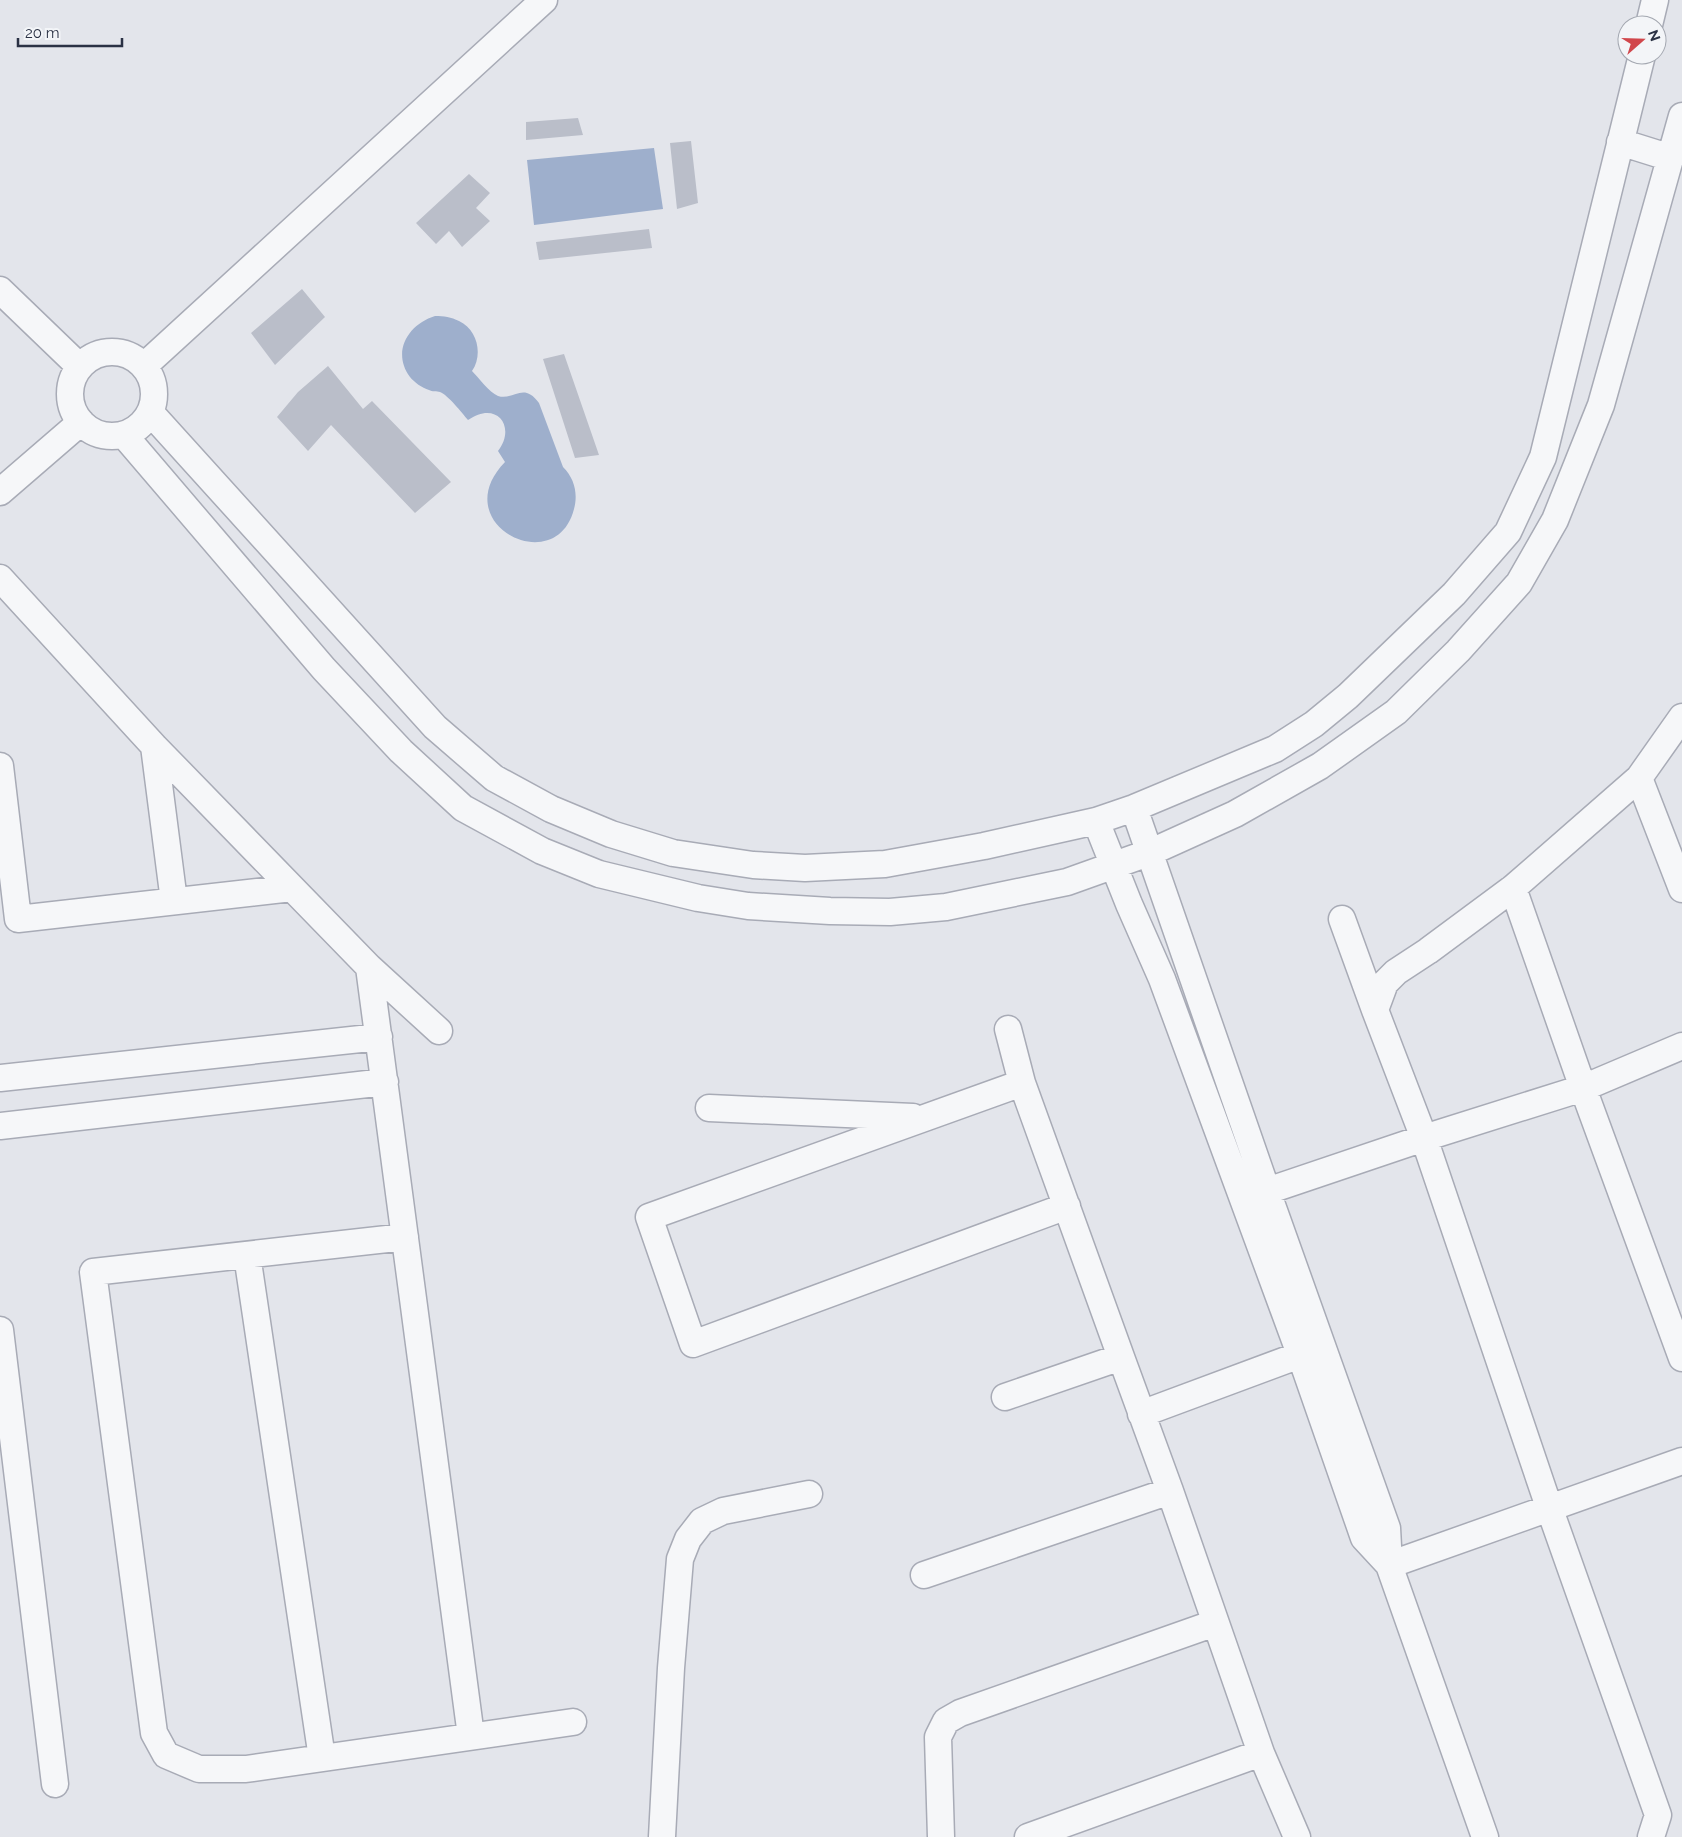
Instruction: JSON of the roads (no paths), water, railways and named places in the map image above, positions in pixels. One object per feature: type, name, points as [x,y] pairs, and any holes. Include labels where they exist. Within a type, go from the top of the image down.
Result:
[{"type":"street","points":[[144,366],[544,0]]},
{"type":"street","points":[[1651,15],[1655,0]]},
{"type":"street","points":[[150,412],[435,727],[494,778],[551,809],[611,834],[673,853],[753,865],[805,868],[885,864],[984,846],[1096,821],[1134,808],[1275,749],[1314,724],[1348,696],[1454,594],[1508,532],[1543,457],[1639,65]]},
{"type":"street","points":[[124,435],[324,669],[401,751],[463,808],[542,851],[599,874],[698,898],[748,906],[890,912],[946,907],[1067,882],[1151,852],[1235,814],[1320,766],[1396,712],[1458,651],[1519,583],[1555,520],[1602,405],[1682,116]]},
{"type":"street","points":[[1620,142],[1670,158]]},
{"type":"street","points":[[0,290],[80,367]]},
{"type":"street","points":[[112,352],[129,356],[144,366],[154,389],[154,400],[144,422],[135,430],[124,435],[112,437],[90,430],[74,412],[70,400],[70,389],[80,367],[89,359],[100,354],[112,352]]},
{"type":"street","points":[[0,492],[81,422]]},
{"type":"street","points":[[1484,558],[1519,583]]},
{"type":"street","points":[[0,578],[154,746],[369,968],[439,1031]]},
{"type":"street","points":[[270,607],[304,584]]},
{"type":"street","points":[[1375,1010],[1385,983],[1396,972],[1513,888],[1639,778],[1682,717]]},
{"type":"street","points":[[154,746],[174,902]]},
{"type":"street","points":[[0,766],[18,919],[292,888]]},
{"type":"street","points":[[1639,778],[1682,889]]},
{"type":"street","points":[[1134,808],[1151,852],[1267,1191],[1312,1350]]},
{"type":"street","points":[[1096,821],[1312,1350],[1387,1528],[1389,1565],[1485,1837]]},
{"type":"street","points":[[1513,888],[1583,1088],[1682,1358]]},
{"type":"street","points":[[1342,919],[1424,1138],[1549,1507],[1658,1815],[1651,1837]]},
{"type":"street","points":[[369,968],[471,1736]]},
{"type":"street","points":[[1162,979],[1191,971]]},
{"type":"street","points":[[1008,1029],[1022,1083],[1170,1491],[1261,1753],[1297,1837]]},
{"type":"street","points":[[0,1078],[379,1037]]},
{"type":"street","points":[[1267,1191],[1424,1138],[1583,1088],[1682,1046]]},
{"type":"street","points":[[0,1126],[384,1082]]},
{"type":"street","points":[[1022,1083],[649,1217],[693,1344],[1067,1206]]},
{"type":"street","points":[[709,1108],[924,1118]]},
{"type":"street","points":[[405,1237],[93,1272],[154,1732],[166,1755],[199,1770],[246,1769],[573,1722]]},
{"type":"street","points":[[247,1256],[322,1758]]},
{"type":"street","points":[[0,1330],[55,1784]]},
{"type":"street","points":[[1141,1414],[1312,1350]]},
{"type":"street","points":[[1005,1397],[1121,1357]]},
{"type":"street","points":[[1389,1565],[1682,1461]]},
{"type":"street","points":[[924,1575],[1170,1491]]},
{"type":"street","points":[[662,1837],[671,1668],[680,1559],[688,1539],[702,1522],[723,1512],[809,1494]]},
{"type":"street","points":[[941,1837],[938,1737],[946,1721],[960,1713],[1215,1623]]},
{"type":"street","points":[[1028,1837],[1261,1753]]},
{"type":"water","points":[[654,148],[663,209],[534,225],[527,160]]},
{"type":"water","points":[[435,316],[456,320],[471,330],[477,343],[478,351],[472,371],[491,391],[498,396],[504,397],[523,392],[528,393],[539,403],[563,467],[573,482],[576,498],[574,509],[563,530],[547,540],[528,542],[510,535],[496,523],[488,505],[490,485],[505,462],[498,451],[505,433],[501,419],[495,414],[487,413],[468,420],[455,404],[443,394],[426,389],[416,383],[410,377],[405,367],[402,358],[406,340],[417,325]]}]
